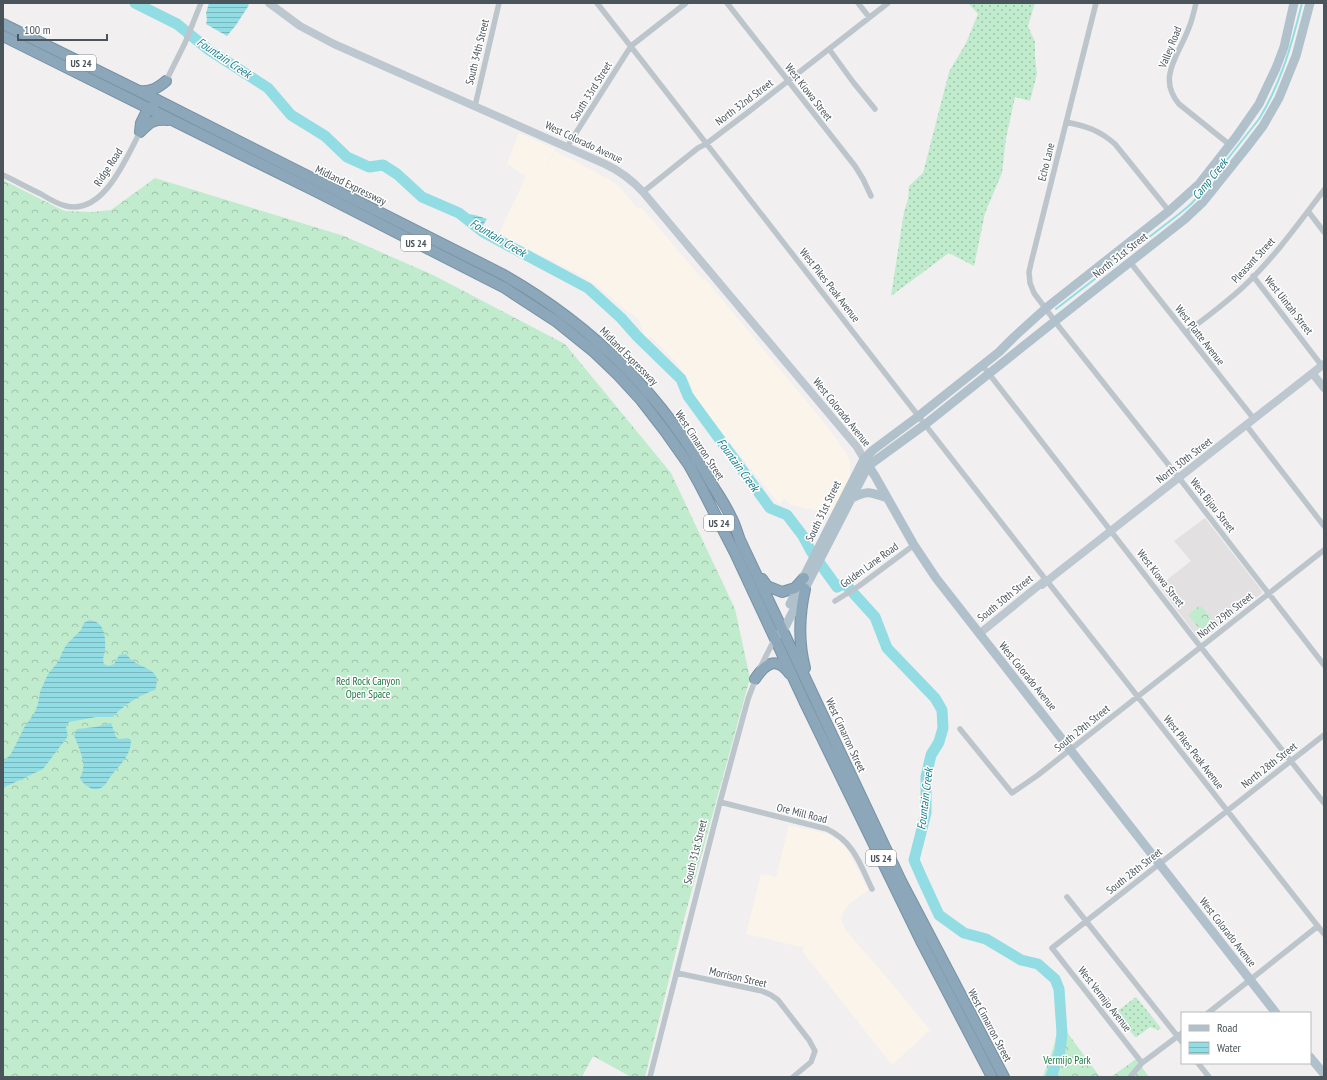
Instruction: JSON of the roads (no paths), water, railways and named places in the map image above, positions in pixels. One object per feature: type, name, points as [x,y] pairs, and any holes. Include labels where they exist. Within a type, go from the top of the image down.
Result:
[{"type":"highway","name":"Midland Expressway","points":[[3,24],[465,254],[519,284],[553,306],[604,346],[638,380],[661,408]]},
{"type":"highway","name":"Midland Expressway","points":[[3,36],[475,272],[520,297],[557,322],[593,351],[622,379],[653,415]]},
{"type":"highway","points":[[137,91],[153,90],[166,81]]},
{"type":"highway","points":[[128,99],[144,102],[159,101],[166,81]]},
{"type":"highway","points":[[140,132],[141,123],[148,109],[159,107],[174,109]]},
{"type":"highway","points":[[140,132],[154,120],[170,120]]},
{"type":"highway","name":"West Cimarron Street","points":[[661,408],[678,429],[705,470],[731,516],[740,540],[901,881],[1004,1077]]},
{"type":"highway","name":"West Cimarron Street","points":[[653,415],[678,449],[699,483],[922,943],[992,1077]]},
{"type":"highway","points":[[740,540],[767,586],[774,590],[785,592],[796,588],[804,578]]},
{"type":"highway","points":[[805,589],[800,621],[800,635],[802,653],[810,687]]},
{"type":"highway","points":[[755,679],[763,668],[771,664],[783,667],[795,680]]},
{"type":"main road","name":"West Colorado Avenue","points":[[269,3],[300,26],[334,44],[615,168],[631,180],[643,192],[857,447],[914,545],[936,578],[1275,1012]]},
{"type":"main road","name":"North 31st Street","points":[[919,416],[983,366],[1046,308],[1169,211],[1199,184],[1230,145],[1259,104],[1284,47],[1294,3]]},
{"type":"main road","name":"North 31st Street","points":[[866,462],[925,424],[1185,219],[1203,202],[1263,126],[1279,98],[1292,69],[1310,3]]},
{"type":"main road","name":"North 30th Street","points":[[1044,582],[1323,365]]},
{"type":"main road","points":[[1313,374],[1324,388]]},
{"type":"main road","name":"South 31st Street","points":[[823,548],[873,450],[919,416]]},
{"type":"main road","name":"South 31st Street","points":[[775,638],[805,589],[811,570],[852,498],[866,462]]},
{"type":"main road","points":[[852,498],[863,492],[872,492],[887,498]]},
{"type":"main road","name":"South 31st Street","points":[[781,628],[804,578],[811,570]]},
{"type":"main road","name":"South 30th Street","points":[[979,634],[1044,582]]},
{"type":"main road","points":[[1311,1058],[1324,1074]]},
{"type":"street","points":[[166,81],[193,25],[200,3]]},
{"type":"street","name":"South 34th Street","points":[[474,106],[500,3]]},
{"type":"street","name":"West Pikes Peak Avenue","points":[[597,3],[919,416],[1044,582],[1138,696],[1324,934]]},
{"type":"street","name":"South 33rd Street","points":[[567,147],[631,46],[686,3]]},
{"type":"street","name":"West Kiowa Street","points":[[727,3],[855,166],[871,196]]},
{"type":"street","points":[[858,3],[869,17]]},
{"type":"street","name":"North 32nd Street","points":[[643,192],[698,148],[706,144],[788,82],[888,3]]},
{"type":"street","name":"Echo Lane","points":[[1055,321],[1034,293],[1030,283],[1029,272],[1096,3]]},
{"type":"street","name":"Valley Road","points":[[1196,3],[1189,30],[1170,71],[1169,85],[1174,98],[1179,104],[1230,145]]},
{"type":"street","points":[[829,49],[875,109]]},
{"type":"street","points":[[1066,122],[1096,130],[1106,136],[1115,144],[1169,211]]},
{"type":"street","name":"Ridge Road","points":[[3,175],[58,204],[71,207],[84,206],[95,200],[109,186],[123,165],[140,132]]},
{"type":"street","name":"Pleasant Street","points":[[1186,333],[1237,292],[1254,276],[1286,239],[1324,190]]},
{"type":"street","points":[[1308,211],[1324,232]]},
{"type":"street","name":"West Platte Avenue","points":[[1130,262],[1254,420]]},
{"type":"street","name":"West Uintah Street","points":[[1254,276],[1323,365]]},
{"type":"street","name":"West Bijou Street","points":[[1055,321],[1324,665]]},
{"type":"street","name":"West Kiowa Street","points":[[983,366],[1200,646],[1324,802]]},
{"type":"street","points":[[1246,425],[1324,526]]},
{"type":"street","name":"Golden Lane Road","points":[[835,601],[859,586],[914,545]]},
{"type":"street","name":"North 29th Street","points":[[1138,696],[1324,550]]},
{"type":"street","name":"South 31st Street","points":[[650,1077],[720,802],[748,699],[755,679],[775,638]]},
{"type":"street","name":"South 29th Street","points":[[960,729],[1012,793],[1038,775],[1138,696]]},
{"type":"street","name":"North 28th Street","points":[[1227,811],[1324,735]]},
{"type":"street","name":"Ore Mill Road","points":[[720,802],[835,832],[849,844],[872,889]]},
{"type":"street","name":"South 28th Street","points":[[1052,948],[1227,811]]},
{"type":"street","points":[[1067,897],[1180,1035],[1142,1063],[1130,1077]]},
{"type":"street","points":[[1209,1012],[1318,926]]},
{"type":"street","name":"West Vermijo Avenue","points":[[1052,948],[1142,1063]]},
{"type":"street","name":"Morrison Street","points":[[677,973],[762,991],[778,1000],[809,1040],[815,1051],[811,1062],[793,1077]]},
{"type":"street","points":[[1199,1064],[1209,1077]]},
{"type":"water","points":[[209,3],[246,3],[249,5],[227,36],[206,24],[206,13]]},
{"type":"water","points":[[462,213],[487,219],[478,233],[467,225],[460,217]]},
{"type":"water","points":[[89,620],[98,623],[105,636],[104,664],[108,666],[112,665],[119,655],[126,654],[135,662],[153,672],[157,679],[155,690],[132,701],[113,717],[96,717],[69,722],[66,727],[68,736],[43,769],[3,788],[3,762],[11,754],[25,726],[34,714],[38,704],[40,692],[48,674],[58,662],[66,645],[81,630],[84,623]]},
{"type":"water","points":[[111,723],[116,737],[119,739],[128,738],[131,740],[131,746],[124,760],[104,785],[101,788],[95,789],[81,781],[80,778],[83,770],[83,761],[74,735],[77,729],[96,727]]},
{"type":"waterway","name":"Fountain Creek","points":[[135,3],[177,24],[209,50],[268,88],[291,115],[325,136],[347,157],[369,167],[383,165],[397,174],[422,197],[459,213],[483,232],[588,288],[621,318],[637,336],[681,379],[688,396],[770,508],[787,515],[837,587],[846,585],[875,617],[887,648],[935,698],[942,710],[943,728],[939,742],[931,755],[926,777],[926,813],[914,860],[939,915],[964,933],[986,939],[1021,960],[1038,964],[1055,979],[1059,989],[1062,1033],[1060,1051],[1051,1077]]},
{"type":"waterway","name":"Camp Creek","points":[[1056,309],[1179,214],[1200,194],[1259,119],[1267,105],[1285,63],[1302,3]]},
{"type":"park label","name":"Red Rock Canyon Open Space","points":[[368,687]]},
{"type":"park label","name":"Vermijo Park","points":[[1067,1060]]}]
